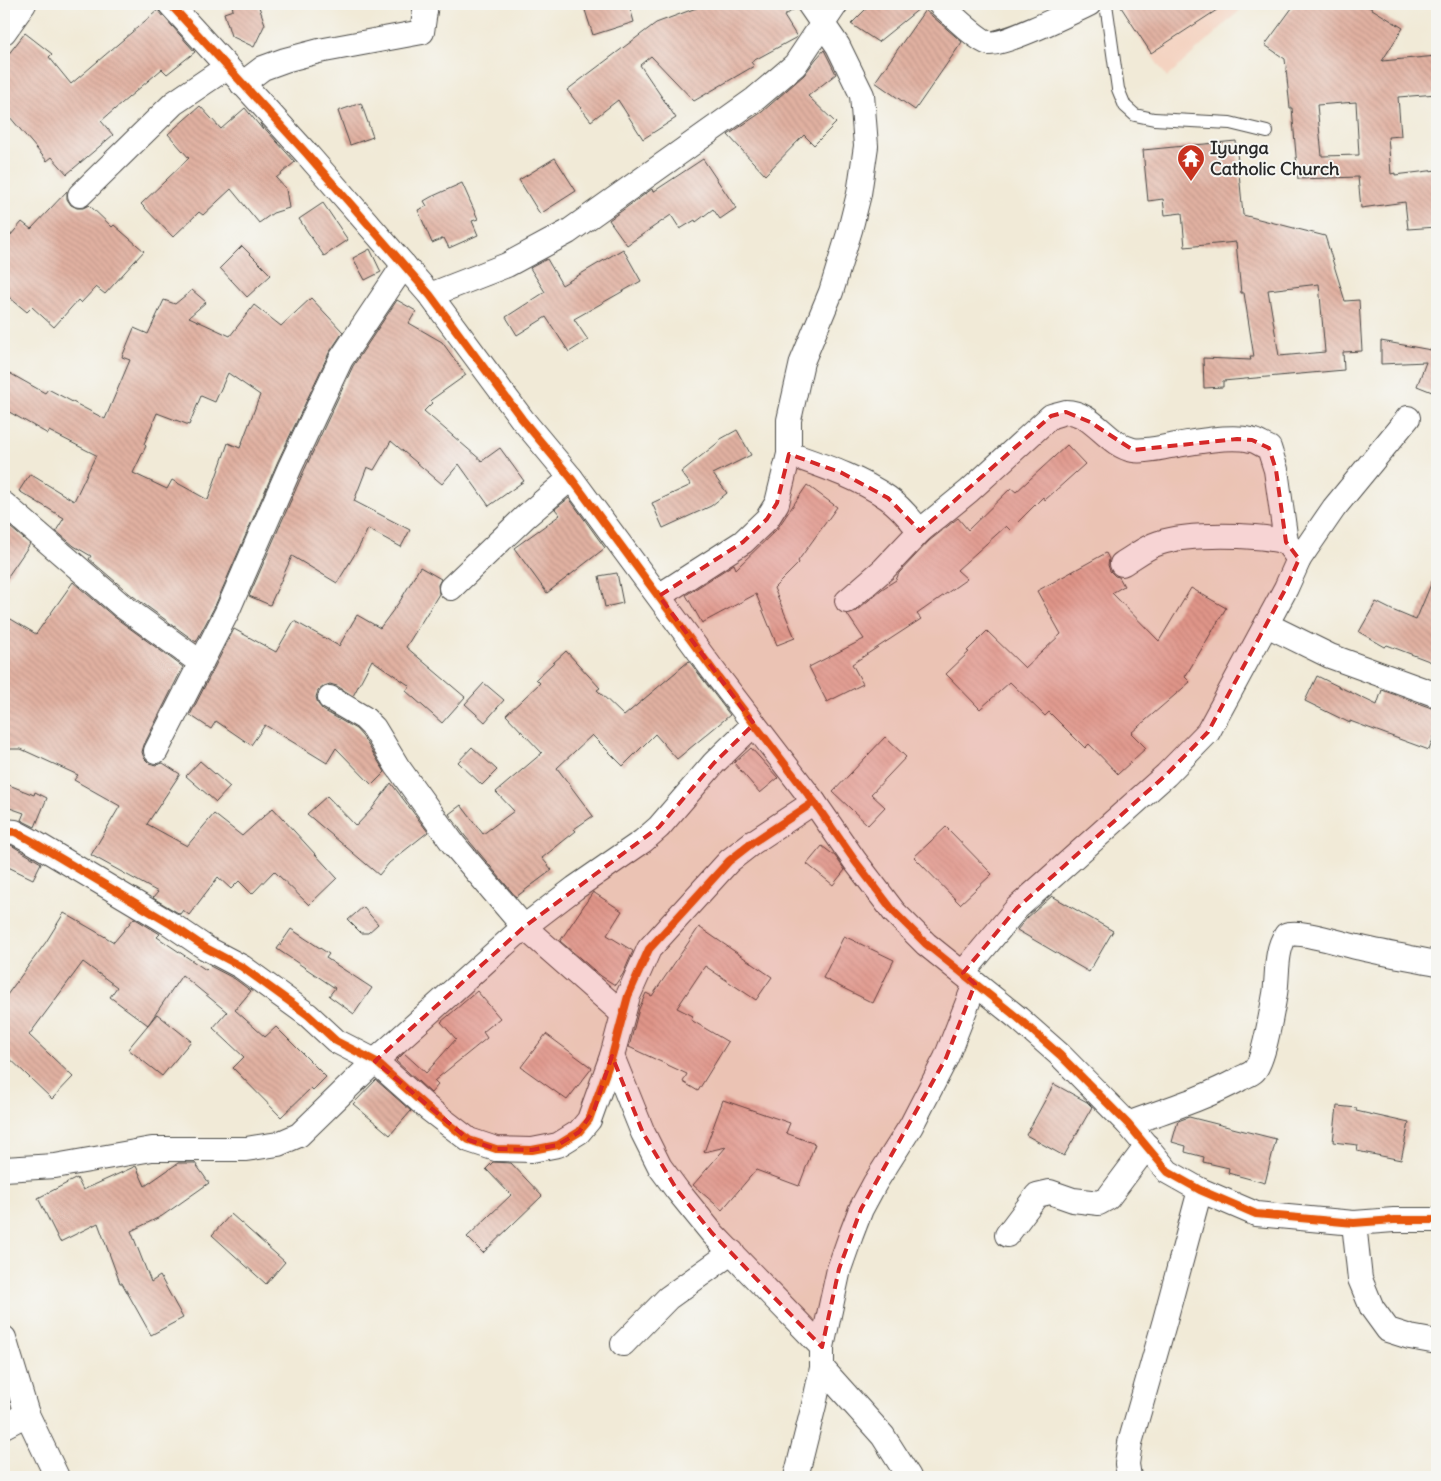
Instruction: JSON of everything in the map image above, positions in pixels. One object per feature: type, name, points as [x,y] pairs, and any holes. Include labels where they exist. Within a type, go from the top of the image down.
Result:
[{"type":"street","points":[[4,32],[24,4]]},
{"type":"street","points":[[170,4],[307,154],[430,295],[522,419],[571,478],[715,673],[814,802],[855,861],[894,912],[926,944],[1018,1018],[1060,1055],[1128,1124],[1168,1172],[1200,1190],[1256,1214],[1354,1223],[1394,1220],[1437,1220]]},
{"type":"street","points":[[80,195],[174,103],[235,75],[285,60],[318,51],[422,32],[426,4]]},
{"type":"street","points":[[809,4],[830,14]]},
{"type":"street","points":[[940,4],[974,34],[988,43],[999,42],[1090,4]]},
{"type":"street","points":[[430,295],[525,256],[568,232],[604,208],[762,94],[795,65],[830,14]]},
{"type":"street","points":[[659,596],[743,542],[767,519],[777,504],[789,454],[789,420],[802,362],[831,292],[850,230],[859,194],[866,146],[862,95],[838,46],[830,14]]},
{"type":"street","points":[[156,751],[227,612],[290,467],[340,359],[404,265]]},
{"type":"street","points":[[796,1477],[814,1405],[839,1269],[860,1209],[911,1126],[946,1058],[969,979],[1017,908],[1166,775],[1208,732],[1286,588],[1292,550],[1276,470],[1269,448],[1252,440],[1215,440],[1133,450],[1120,445],[1090,422],[1075,414],[1066,412],[1051,416],[969,491],[920,531],[884,569],[847,601]]},
{"type":"street","points":[[1292,550],[1334,508],[1408,418]]},
{"type":"street","points":[[789,454],[842,473],[875,490],[904,511],[920,531]]},
{"type":"street","points":[[451,588],[525,517],[571,478]]},
{"type":"street","points":[[4,504],[121,605],[201,663]]},
{"type":"street","points":[[1122,564],[1157,543],[1180,538],[1272,538],[1292,550]]},
{"type":"street","points":[[1267,625],[1330,656],[1437,696]]},
{"type":"street","points":[[330,698],[370,722],[397,766],[454,845],[524,927],[623,1014]]},
{"type":"street","points":[[4,1169],[55,1166],[152,1149],[246,1149],[278,1144],[299,1135],[375,1061],[524,927],[575,888],[643,841],[659,826],[714,763],[754,724]]},
{"type":"street","points":[[4,831],[15,832],[30,840],[161,918],[206,948],[242,966],[308,1015],[336,1041],[375,1061],[430,1110],[469,1140],[496,1148],[532,1150],[558,1145],[579,1132],[589,1120],[612,1056],[628,996],[649,949],[729,861],[752,843],[814,802]]},
{"type":"street","points":[[1128,1124],[1199,1098],[1255,1071],[1263,1052],[1277,980],[1279,951],[1286,935],[1290,933],[1301,934],[1437,962]]},
{"type":"street","points":[[612,1056],[642,1133],[660,1166],[694,1212],[777,1301],[822,1357],[883,1436],[909,1477]]},
{"type":"street","points":[[1008,1235],[1037,1195],[1050,1192],[1073,1200],[1099,1203],[1108,1198],[1146,1146]]},
{"type":"street","points":[[1129,1477],[1127,1464],[1130,1443],[1200,1190]]},
{"type":"street","points":[[1354,1223],[1360,1279],[1372,1308],[1388,1330],[1410,1337],[1437,1342]]},
{"type":"street","points":[[623,1344],[668,1298],[732,1252]]},
{"type":"street","points":[[4,1338],[27,1414],[57,1477]]},
{"type":"street","points":[[4,1426],[27,1414]]},
{"type":"lane","points":[[1106,4],[1118,89],[1124,106],[1135,115],[1154,119],[1223,123],[1267,132]]},
{"type":"highlighted area","points":[[1066,412],[1090,422],[1133,450],[1237,439],[1252,440],[1269,448],[1276,470],[1286,542],[1299,559],[1286,588],[1208,732],[1166,775],[1017,908],[963,973],[975,984],[946,1058],[861,1209],[839,1269],[822,1347],[712,1233],[677,1190],[643,1133],[612,1056],[594,1110],[579,1132],[558,1145],[532,1150],[496,1149],[469,1140],[375,1061],[524,927],[659,827],[714,763],[754,724],[659,596],[743,542],[767,519],[777,503],[789,454],[842,473],[888,498],[920,531],[1051,416]]},
{"type":"shaded area","points":[[1119,4],[1247,4],[1167,77],[1116,6]]},
{"type":"building","points":[[232,4],[258,4],[265,24],[254,47],[231,36],[224,13],[233,10]]},
{"type":"building","points":[[583,4],[629,4],[634,22],[593,35]]},
{"type":"building","points":[[707,4],[795,4],[796,8],[784,16],[797,37],[751,62],[754,66],[694,101],[651,56],[640,65],[676,118],[643,139],[618,100],[591,121],[567,90],[656,23]]},
{"type":"building","points":[[871,4],[925,4],[878,42],[851,24]]},
{"type":"building","points":[[1119,4],[1226,4],[1151,53]]},
{"type":"building","points":[[1295,4],[1364,4],[1403,28],[1382,61],[1437,56],[1437,94],[1398,97],[1401,136],[1388,137],[1391,174],[1437,170],[1437,227],[1408,229],[1405,202],[1361,208],[1358,177],[1298,179],[1292,108],[1290,108],[1285,59],[1265,45]],"holes":[[[1356,102],[1359,155],[1322,156],[1317,105]]]},
{"type":"building","points":[[158,10],[195,52],[167,74],[162,69],[101,121],[113,135],[67,174],[52,157],[47,161],[4,110],[4,60],[25,33],[52,54],[49,57],[71,84]]},
{"type":"building","points":[[925,10],[962,42],[915,110],[875,82]]},
{"type":"building","points":[[824,50],[836,74],[808,96],[836,123],[814,145],[804,135],[765,175],[728,135],[762,112],[804,75]]},
{"type":"building","points":[[361,103],[373,137],[350,145],[338,111]]},
{"type":"building","points":[[200,106],[221,129],[245,108],[263,130],[260,123],[295,162],[276,178],[286,189],[289,208],[273,213],[259,223],[231,189],[203,215],[199,212],[173,237],[141,204],[189,158],[168,134]]},
{"type":"building","points":[[1236,141],[1243,215],[1325,236],[1345,301],[1359,300],[1362,351],[1343,352],[1344,370],[1223,381],[1223,387],[1204,388],[1203,358],[1251,360],[1250,357],[1254,357],[1244,293],[1241,293],[1236,242],[1185,247],[1182,213],[1165,215],[1163,199],[1148,201],[1143,150]],"holes":[[[1319,284],[1325,352],[1279,356],[1268,290]]]},
{"type":"building","points":[[555,158],[576,191],[540,214],[519,180]]},
{"type":"building","points":[[703,159],[736,208],[720,219],[713,209],[696,222],[695,220],[680,229],[671,215],[627,245],[609,220],[652,189],[653,192]]},
{"type":"building","points":[[462,183],[478,219],[472,221],[478,235],[449,248],[444,238],[432,243],[418,210],[427,206],[424,201]]},
{"type":"building","points":[[67,191],[67,199],[71,205],[83,208],[89,205],[112,227],[114,225],[144,251],[105,294],[96,287],[81,303],[78,300],[54,327],[32,307],[27,312],[4,293],[4,243],[22,222],[31,229]]},
{"type":"building","points":[[323,203],[348,240],[324,256],[299,219]]},
{"type":"building","points":[[242,246],[271,275],[247,297],[220,268]]},
{"type":"building","points":[[370,249],[381,272],[365,280],[353,258]]},
{"type":"building","points":[[623,249],[641,281],[574,319],[588,340],[569,352],[546,317],[517,335],[506,317],[545,292],[530,268],[547,259],[562,285]]},
{"type":"building","points":[[192,290],[206,302],[189,317],[230,336],[254,305],[281,326],[311,298],[343,332],[329,353],[278,461],[215,606],[196,642],[130,594],[89,559],[91,556],[74,546],[56,531],[64,518],[19,491],[30,474],[74,501],[96,455],[49,431],[48,434],[4,409],[4,370],[45,393],[48,389],[105,419],[130,360],[122,357],[134,328],[148,334],[164,300],[175,304]],"holes":[[[228,373],[260,395],[240,448],[228,443],[208,500],[172,480],[167,489],[133,473],[146,446],[144,444],[157,413],[189,425],[201,396],[215,402]]]},
{"type":"building","points":[[397,300],[416,311],[409,323],[442,342],[466,375],[431,400],[433,402],[424,411],[482,461],[500,448],[524,481],[489,506],[459,464],[442,484],[391,441],[374,470],[367,467],[354,501],[410,530],[401,547],[368,529],[337,583],[292,556],[270,605],[249,596],[353,366]]},
{"type":"building","points":[[1436,337],[1437,394],[1417,386],[1426,362],[1381,364],[1381,341],[1431,350]]},
{"type":"building","points":[[737,430],[751,455],[713,474],[727,493],[711,506],[663,528],[652,503],[691,485],[681,472],[719,440]]},
{"type":"building","points":[[1067,445],[1085,464],[1045,500],[1043,497],[1010,530],[1006,526],[957,570],[967,579],[917,614],[921,619],[852,664],[863,684],[827,702],[809,667],[864,639],[847,614],[856,611],[896,580],[899,573],[929,541],[958,518],[968,530],[1011,488],[1016,492]]},
{"type":"building","points":[[807,485],[837,507],[798,561],[799,563],[774,588],[795,638],[777,645],[756,594],[702,623],[686,595],[734,564],[736,569],[777,529]]},
{"type":"building","points":[[569,498],[605,548],[547,593],[514,548],[560,515],[555,509]]},
{"type":"building","points":[[4,522],[30,544],[4,582]]},
{"type":"building","points":[[1106,553],[1109,559],[1110,571],[1119,577],[1124,586],[1112,593],[1159,641],[1191,588],[1226,608],[1185,677],[1190,682],[1131,733],[1146,748],[1118,774],[1089,744],[1085,748],[1049,712],[1045,716],[1010,682],[980,709],[946,674],[987,631],[1025,668],[1061,634],[1037,591]]},
{"type":"building","points":[[420,567],[441,579],[438,585],[439,594],[406,647],[465,697],[442,723],[406,691],[410,686],[372,660],[353,696],[330,684],[318,691],[316,697],[318,704],[323,710],[356,729],[363,737],[385,772],[372,785],[336,748],[327,763],[265,725],[251,745],[216,721],[211,729],[190,715],[234,629],[276,652],[294,621],[339,646],[357,615],[380,628],[400,601]]},
{"type":"building","points":[[1437,570],[1437,664],[1387,645],[1385,647],[1359,632],[1376,602],[1416,620]]},
{"type":"building","points":[[617,573],[623,603],[605,607],[599,576]]},
{"type":"building","points":[[73,582],[113,616],[183,667],[142,752],[144,758],[149,763],[156,765],[163,763],[180,774],[147,824],[187,846],[214,814],[242,836],[273,808],[337,878],[309,905],[274,871],[252,894],[239,881],[231,889],[218,877],[189,915],[183,910],[180,914],[153,898],[158,892],[91,855],[120,806],[74,780],[78,775],[21,749],[4,749],[4,615],[36,634]]},
{"type":"building","points":[[566,651],[600,688],[597,690],[624,716],[689,661],[730,715],[677,759],[655,734],[623,766],[592,735],[557,768],[593,816],[574,829],[576,831],[542,858],[552,870],[516,897],[449,814],[461,805],[483,834],[514,811],[496,792],[542,753],[506,715],[540,683],[536,679]]},
{"type":"building","points":[[1317,676],[1377,705],[1382,690],[1437,710],[1437,729],[1429,750],[1350,721],[1350,723],[1305,701]]},
{"type":"building","points":[[484,683],[504,700],[485,722],[465,704]]},
{"type":"building","points":[[885,737],[906,757],[871,794],[885,807],[868,825],[833,792]]},
{"type":"building","points":[[472,747],[497,770],[482,785],[458,762]]},
{"type":"building","points":[[751,748],[778,778],[760,793],[734,763]]},
{"type":"building","points":[[200,761],[230,787],[216,802],[186,776]]},
{"type":"building","points":[[4,783],[34,795],[35,792],[47,798],[35,827],[21,820],[24,813],[4,806]]},
{"type":"building","points":[[391,783],[428,832],[389,863],[379,875],[307,814],[327,796],[356,826],[371,810]]},
{"type":"building","points":[[946,827],[992,874],[960,904],[914,857]]},
{"type":"building","points":[[8,845],[41,863],[33,879],[4,865],[4,852]]},
{"type":"building","points":[[822,846],[835,856],[845,870],[833,885],[807,864]]},
{"type":"building","points":[[593,892],[622,911],[607,935],[633,951],[623,974],[615,985],[601,976],[560,941]]},
{"type":"building","points":[[1052,896],[1113,931],[1089,972],[1017,930],[1027,918]]},
{"type":"building","points":[[363,907],[378,924],[368,933],[361,933],[348,920]]},
{"type":"building","points":[[64,913],[114,942],[134,918],[160,934],[157,937],[206,970],[210,966],[235,979],[251,991],[235,1010],[265,1037],[276,1027],[326,1077],[313,1090],[311,1088],[281,1117],[233,1068],[244,1057],[213,1028],[227,1012],[182,975],[148,1025],[110,997],[117,987],[83,962],[29,1035],[73,1077],[52,1099],[4,1053],[4,999],[46,942]]},
{"type":"building","points":[[699,927],[772,977],[756,1000],[705,966],[677,1008],[693,1016],[691,1020],[728,1042],[698,1091],[683,1082],[687,1074],[629,1047],[639,1009],[646,993],[652,996]]},
{"type":"building","points":[[291,929],[329,954],[326,958],[372,988],[354,1014],[329,996],[335,988],[277,949]]},
{"type":"building","points":[[844,936],[894,960],[873,1003],[823,978]]},
{"type":"building","points":[[477,991],[500,1018],[483,1032],[487,1038],[434,1081],[438,1085],[431,1093],[396,1061],[404,1053],[426,1073],[456,1039],[441,1022]]},
{"type":"building","points":[[157,1014],[191,1041],[162,1076],[128,1049]]},
{"type":"building","points":[[546,1034],[592,1068],[567,1100],[521,1067]]},
{"type":"building","points":[[376,1080],[411,1111],[390,1135],[353,1104]]},
{"type":"building","points":[[1054,1084],[1087,1102],[1092,1107],[1064,1156],[1026,1135]]},
{"type":"building","points":[[723,1100],[790,1123],[786,1133],[815,1144],[799,1186],[756,1170],[722,1210],[693,1185],[726,1147],[704,1152]]},
{"type":"building","points":[[1337,1106],[1357,1108],[1356,1111],[1409,1123],[1401,1160],[1357,1151],[1358,1145],[1333,1142]]},
{"type":"building","points":[[1189,1117],[1276,1139],[1265,1183],[1228,1173],[1229,1168],[1203,1162],[1204,1157],[1185,1152],[1186,1146],[1172,1142],[1178,1121]]},
{"type":"building","points":[[493,1162],[511,1163],[542,1196],[483,1253],[467,1237],[511,1195],[486,1169]]},
{"type":"building","points":[[178,1163],[195,1163],[209,1183],[162,1216],[131,1231],[151,1282],[160,1276],[183,1318],[151,1335],[122,1283],[120,1283],[98,1223],[60,1242],[38,1198],[77,1178],[83,1190],[136,1166],[145,1186]]},
{"type":"building","points":[[231,1214],[285,1262],[266,1284],[212,1235]]},
{"type":"cycle path","points":[[170,4],[307,154],[430,295],[522,419],[571,478],[715,673],[814,802],[855,861],[894,912],[926,944],[1018,1018],[1060,1055],[1128,1124],[1168,1172],[1200,1190],[1256,1214],[1354,1223],[1394,1220],[1437,1220]]},
{"type":"cycle path","points":[[4,831],[15,832],[30,840],[169,923],[206,948],[242,967],[308,1015],[336,1041],[375,1061],[430,1110],[469,1140],[496,1149],[532,1150],[558,1145],[579,1132],[589,1120],[612,1056],[628,996],[649,949],[729,861],[752,843],[814,802]]},
{"type":"place","name":"Iyunga Catholic Church","points":[[1191,182]]}]
